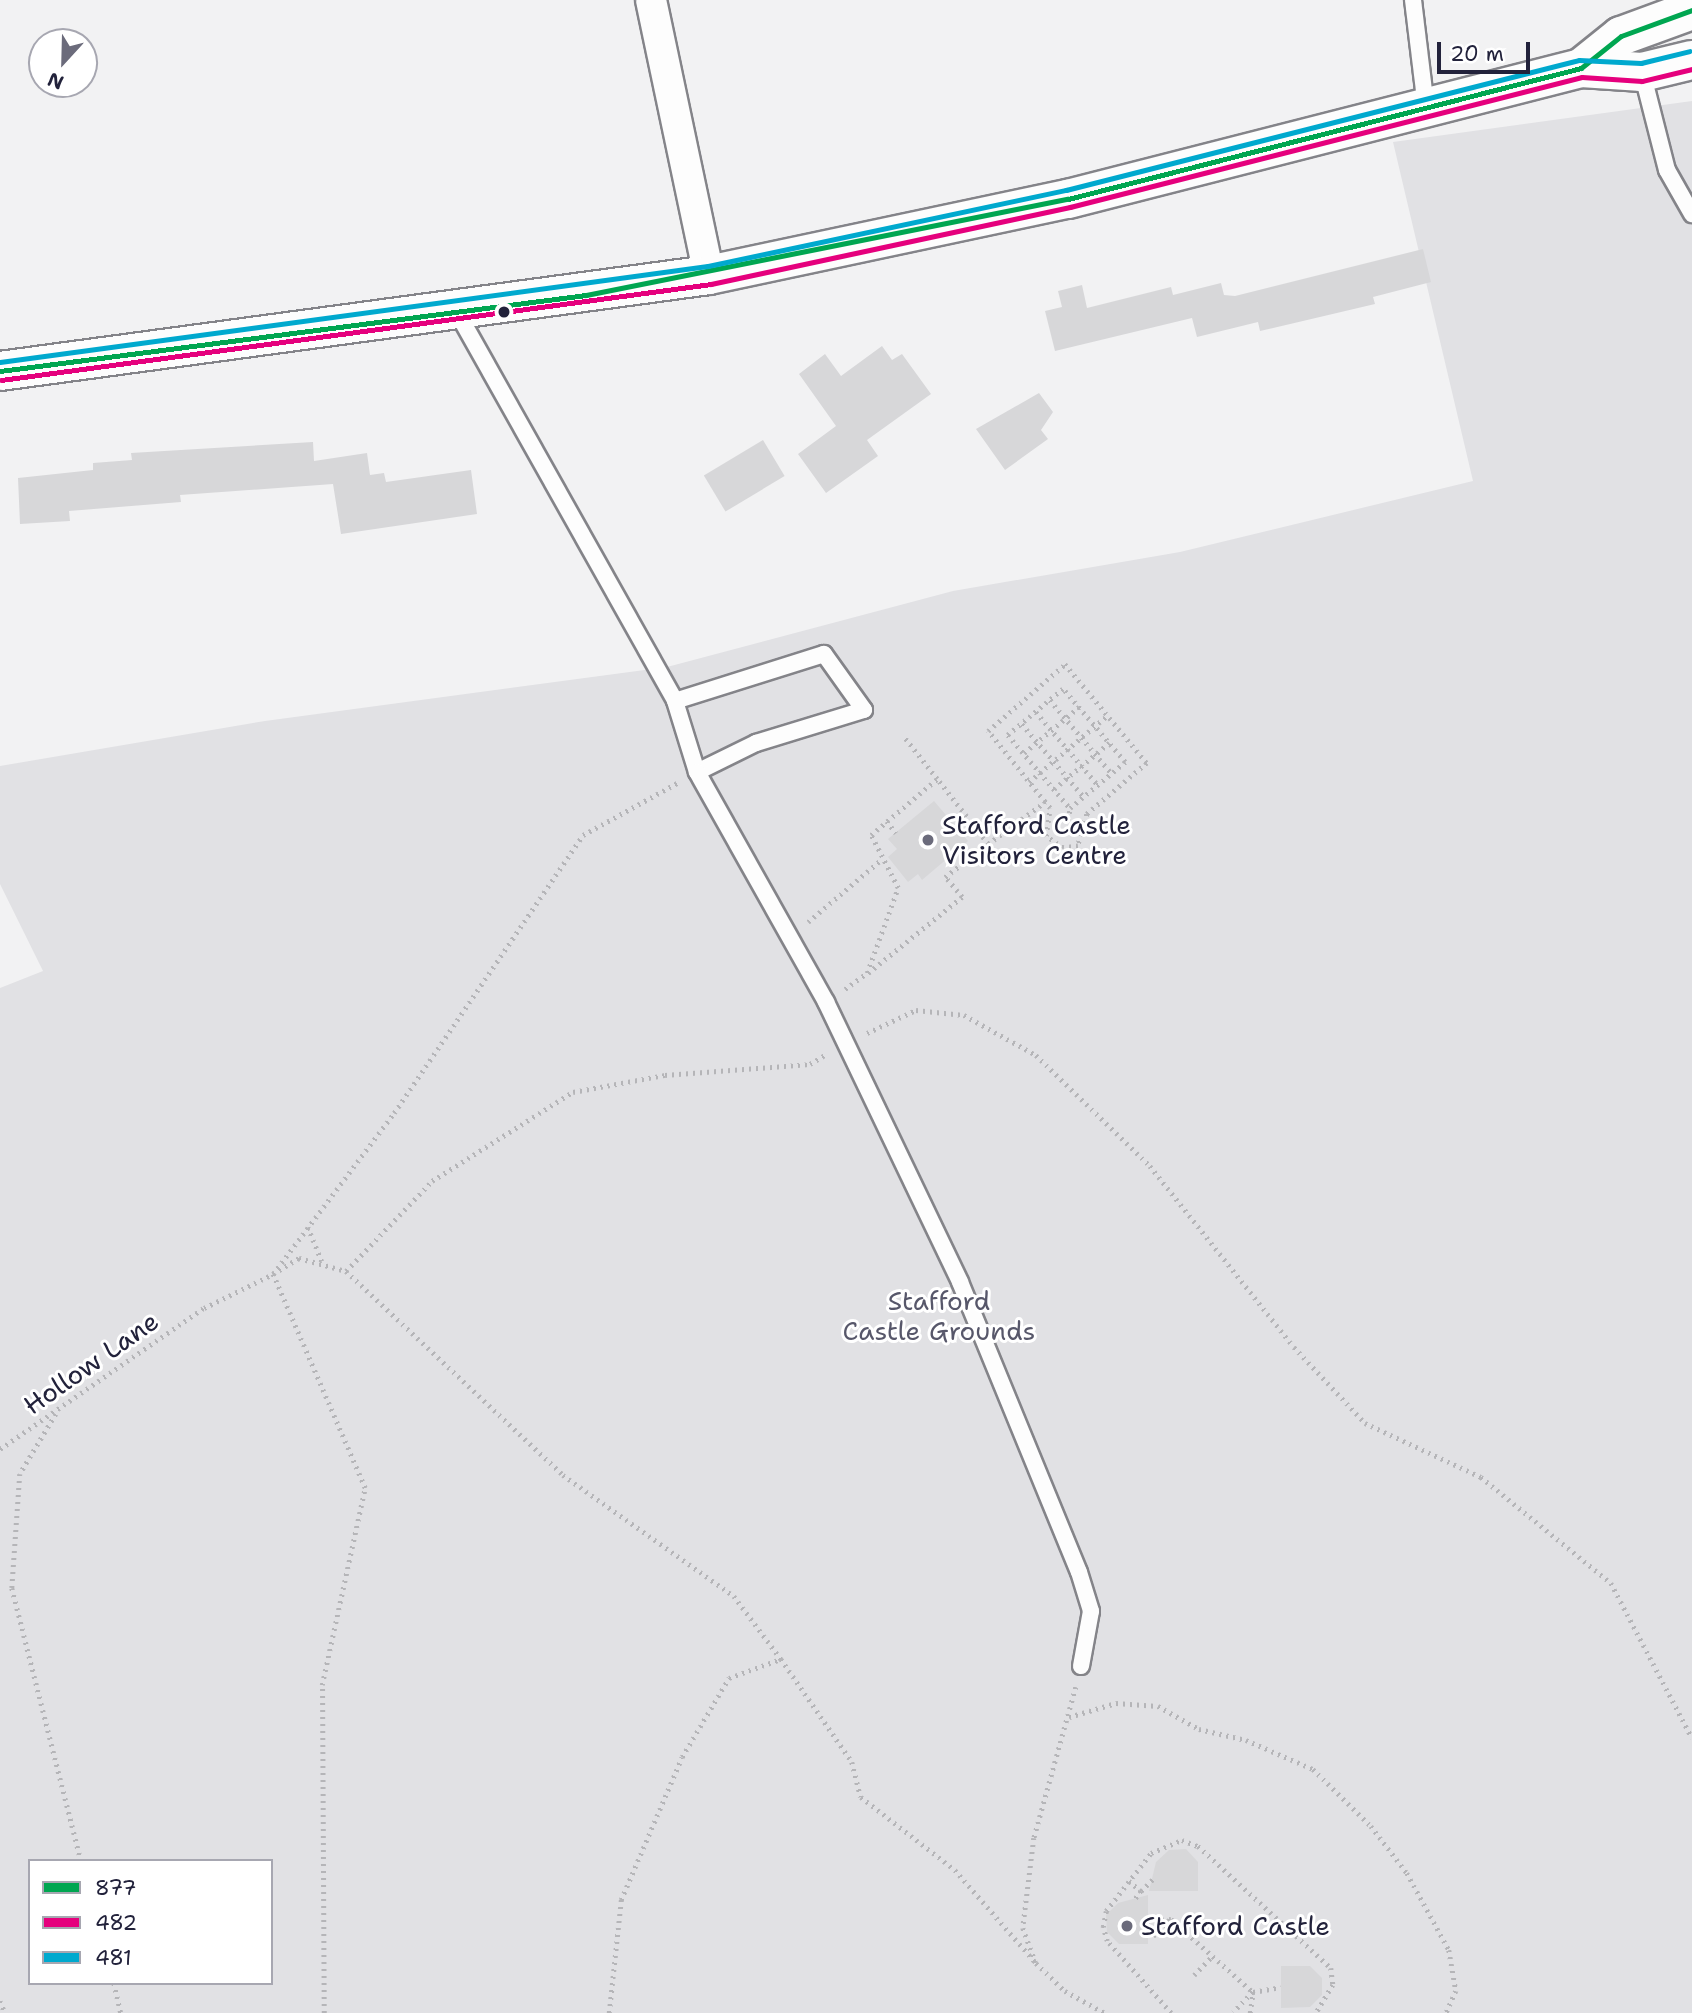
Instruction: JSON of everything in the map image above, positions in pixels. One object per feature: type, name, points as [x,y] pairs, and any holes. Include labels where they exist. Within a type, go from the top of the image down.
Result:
[{"type":"highway","points":[[1581,68],[1621,36],[1692,10]]},
{"type":"highway","points":[[0,371],[457,312],[709,275],[1068,199],[1581,68],[1642,72],[1692,60]]},
{"type":"street","points":[[651,0],[709,275]]},
{"type":"lane","points":[[1413,0],[1426,107]]},
{"type":"lane","points":[[1642,72],[1667,170],[1692,214]]},
{"type":"lane","points":[[457,312],[676,701],[696,772],[826,1002],[960,1282],[1079,1572],[1091,1611],[1081,1666]]},
{"type":"lane","points":[[676,701],[824,654],[864,710],[756,743],[696,772]]},
{"type":"path","points":[[1065,664],[1147,763],[1087,814],[1078,846],[1063,848],[1046,836],[1050,808],[1029,782],[988,732],[1065,664]]},
{"type":"path","points":[[1068,820],[1070,808],[1125,762],[1063,689],[1009,735],[1070,808]]},
{"type":"path","points":[[1050,700],[1112,774]]},
{"type":"path","points":[[1024,753],[1079,708]]},
{"type":"path","points":[[1036,712],[1098,785]]},
{"type":"path","points":[[1029,782],[1108,715]]},
{"type":"path","points":[[1022,724],[1084,797]]},
{"type":"path","points":[[904,737],[988,844]]},
{"type":"path","points":[[1054,789],[1109,743]]},
{"type":"path","points":[[324,2013],[322,1685],[365,1488],[273,1273],[583,835],[696,772]]},
{"type":"path","points":[[867,973],[898,888],[871,835],[937,779]]},
{"type":"path","points":[[826,1002],[867,973],[962,897],[945,877],[1045,802]]},
{"type":"path","points":[[887,821],[895,833]]},
{"type":"path","points":[[791,936],[883,859]]},
{"type":"path","points":[[346,1271],[432,1181],[573,1092],[665,1075],[810,1064],[916,1010],[964,1015],[1036,1055],[1150,1166],[1294,1347],[1365,1423],[1481,1476],[1611,1583],[1692,1738]]},
{"type":"path","points":[[308,1227],[323,1261],[346,1271],[563,1475],[734,1596],[852,1762],[861,1797],[955,1870],[1036,1963],[1065,1991],[1105,2013]]},
{"type":"path","name":"Hollow Lane","points":[[0,1449],[56,1414],[204,1308],[299,1258],[323,1261]]},
{"type":"path","points":[[56,1414],[20,1474],[12,1588],[80,1859]]},
{"type":"path","points":[[609,2013],[621,1900],[682,1757],[729,1678],[781,1659]]},
{"type":"path","points":[[1036,1963],[1023,1928],[1022,1895],[1081,1666]]},
{"type":"path","points":[[1069,1717],[1116,1703],[1158,1706],[1199,1729],[1247,1740],[1313,1769],[1371,1826],[1425,1906],[1449,1950],[1456,1991],[1447,2013]]},
{"type":"path","points":[[1171,2013],[1107,1941],[1106,1911],[1157,1846],[1170,1840],[1198,1846],[1331,1968],[1333,1985],[1316,2013]]},
{"type":"path","points":[[1134,1901],[1154,1877]]},
{"type":"path","points":[[1129,1881],[1141,1891]]},
{"type":"path","points":[[1148,1920],[1171,1919],[1253,1992]]},
{"type":"path","points":[[1153,1936],[1171,1919]]},
{"type":"path","points":[[1194,1975],[1213,1955]]},
{"type":"path","points":[[114,1985],[121,2013]]},
{"type":"path","points":[[1234,2012],[1253,1992],[1280,1987]]},
{"type":"path","points":[[1250,2013],[1253,1992]]},
{"type":"path","points":[[0,2001],[5,2013]]},
{"type":"green space","name":"Stafford Castle Grounds","points":[[1692,101],[1692,2013],[0,2013],[0,988],[43,971],[0,884],[0,766],[265,721],[667,667],[953,591],[1180,552],[1473,481],[1393,142]]},
{"type":"building","points":[[1423,249],[1431,282],[1373,297],[1375,304],[1260,331],[1258,322],[1197,337],[1192,318],[1055,351],[1045,311],[1062,307],[1058,291],[1082,285],[1087,308],[1171,287],[1173,295],[1221,283],[1224,295],[1235,296]]},
{"type":"building","points":[[882,346],[892,360],[902,354],[931,394],[867,440],[878,456],[826,493],[798,454],[836,426],[799,374],[825,354],[841,376]]},
{"type":"building","points":[[1039,393],[1053,412],[1041,430],[1048,439],[1005,470],[976,429]]},
{"type":"building","points":[[763,440],[785,476],[725,512],[704,476]]},
{"type":"building","points":[[313,442],[314,461],[367,453],[370,475],[384,473],[386,482],[471,470],[477,514],[341,534],[333,484],[180,495],[181,502],[69,511],[70,521],[20,524],[18,478],[93,470],[93,463],[132,460],[131,453]]},
{"type":"building","name":"Stafford Castle Visitors Centre","points":[[934,801],[968,841],[922,880],[918,874],[908,882],[888,857],[897,849],[888,839]]},
{"type":"building","points":[[1186,1849],[1198,1862],[1198,1891],[1149,1891],[1156,1862],[1169,1850]]},
{"type":"building","points":[[1148,1895],[1148,1944],[1119,1944],[1107,1932],[1106,1915],[1118,1903]]},
{"type":"building","points":[[1281,1966],[1310,1966],[1322,1978],[1322,1995],[1310,2007],[1281,2008]]},
{"type":"transit line","name":"877","points":[[0,371],[586,295],[1068,199],[1581,68],[1621,36],[1692,10]]},
{"type":"transit line","name":"481","points":[[0,362],[708,266],[1066,190],[1579,60],[1641,63],[1690,51]]},
{"type":"transit line","name":"482","points":[[1,380],[711,284],[1070,207],[1582,77],[1642,81],[1692,69]]},
{"type":"place","name":"Stafford Castle Visitors Centre","points":[[928,840]]},
{"type":"place","name":"Stafford Castle","points":[[1127,1926]]}]
